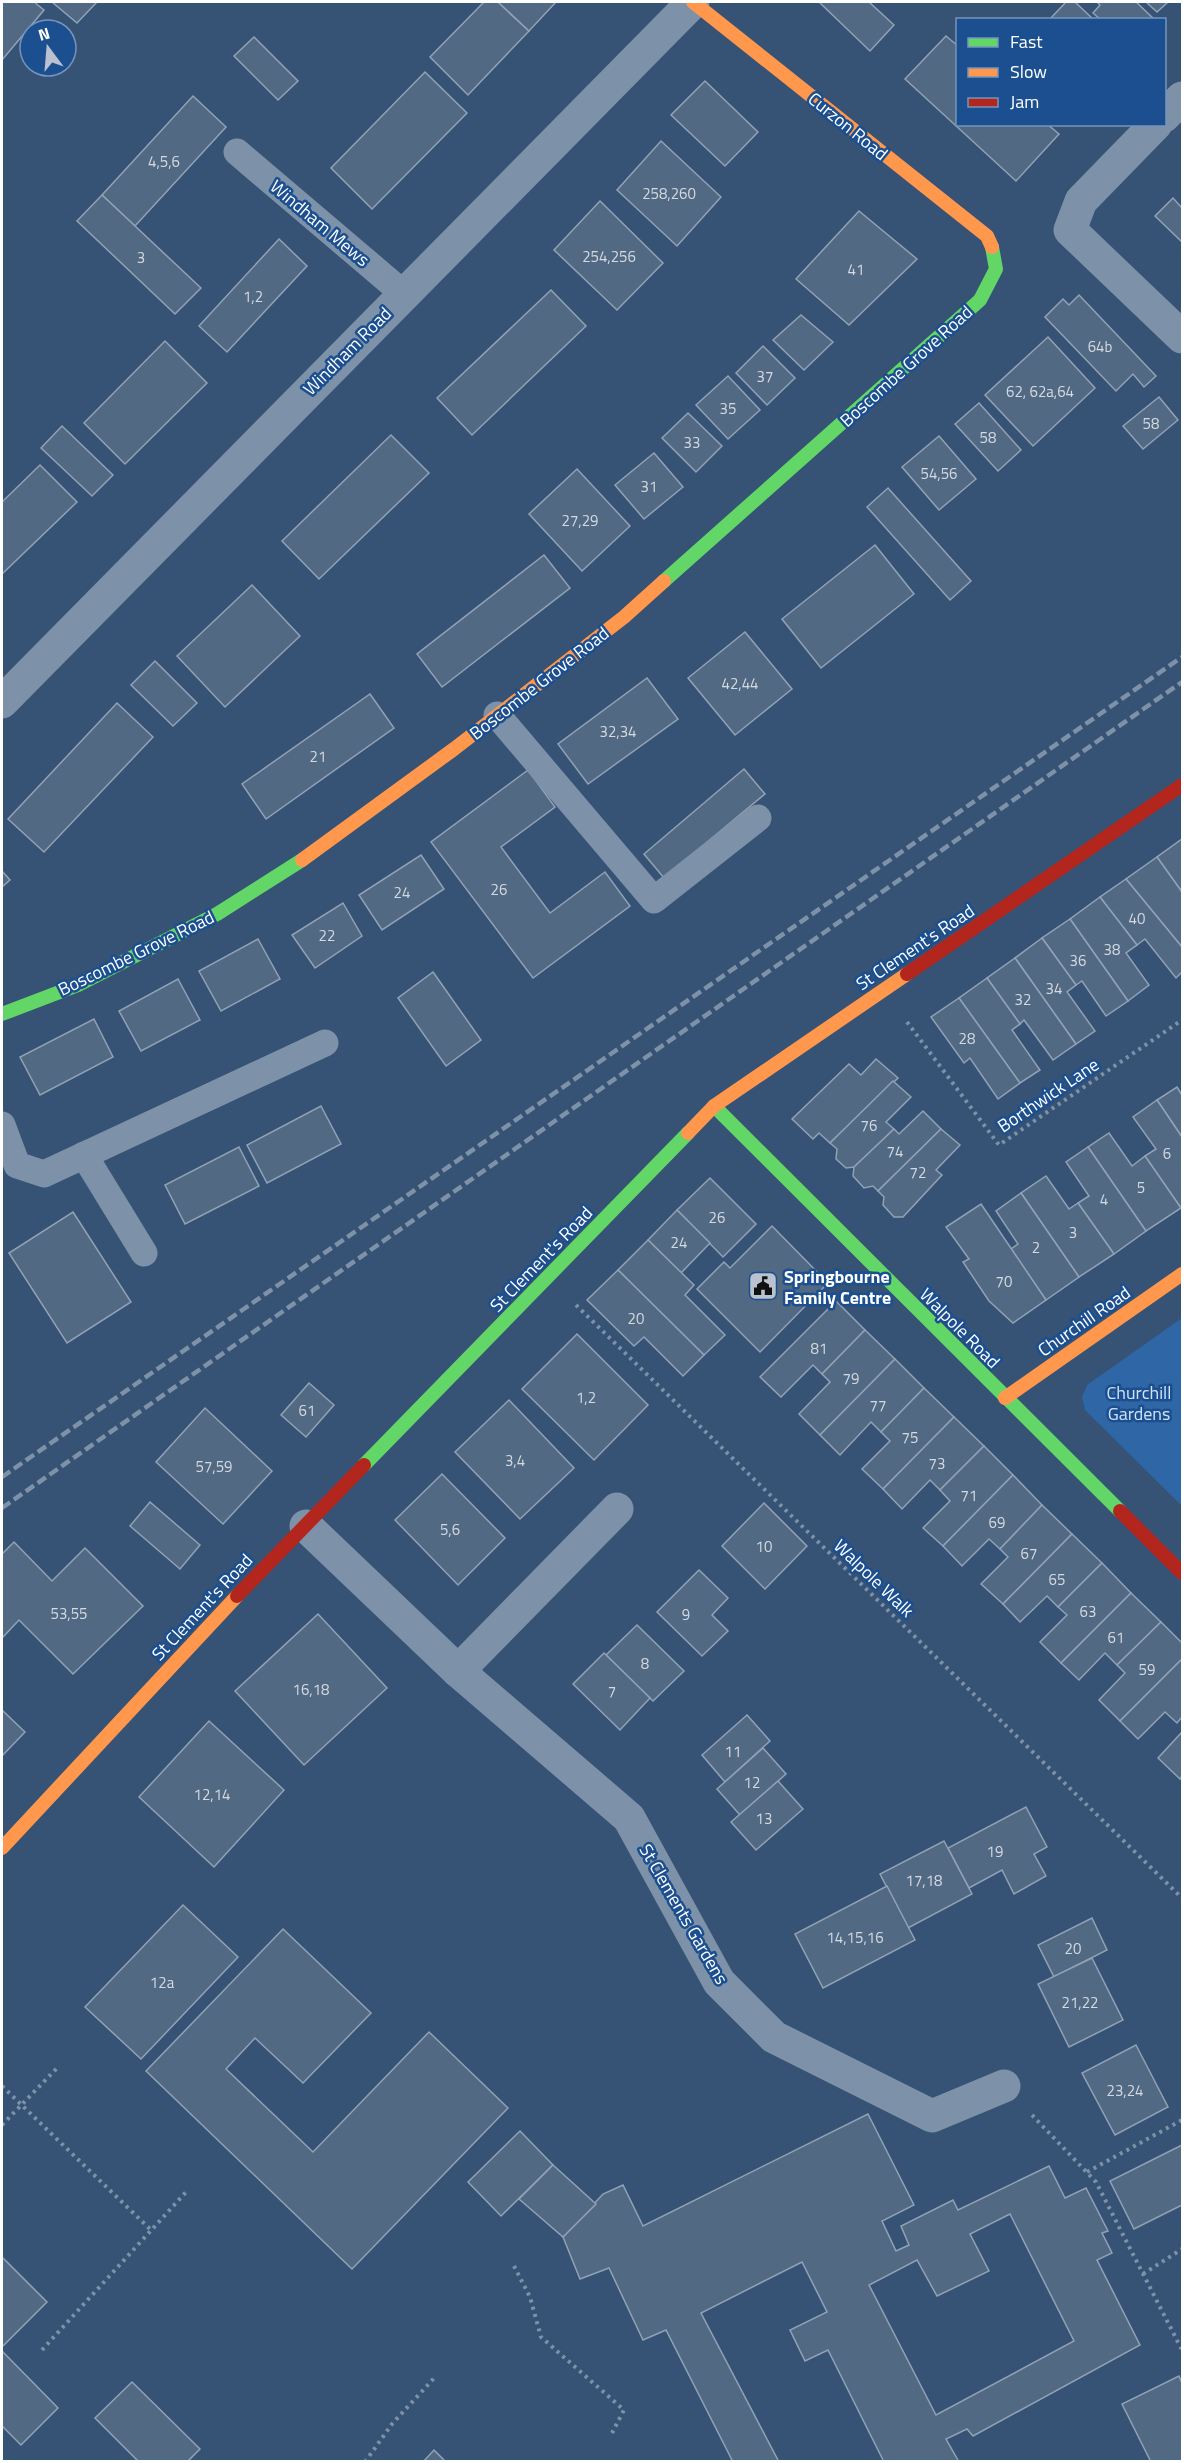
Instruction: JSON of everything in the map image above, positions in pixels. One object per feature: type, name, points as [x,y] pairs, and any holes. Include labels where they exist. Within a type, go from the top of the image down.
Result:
[{"type":"street","name":"Curzon Road","points":[[693,2],[987,236],[997,255]]},
{"type":"street","name":"Windham Road","points":[[2,702],[693,2]]},
{"type":"street","points":[[1166,114],[1182,98]]},
{"type":"street","points":[[1154,126],[1082,201],[1070,230],[1182,337]]},
{"type":"street","name":"Boscombe Grove Road","points":[[2,1014],[78,985],[217,914],[320,848],[497,715],[624,617],[980,300],[996,277],[997,255]]},
{"type":"street","name":"St Clement's Road","points":[[2,1848],[263,1569],[714,1106],[1182,785]]},
{"type":"street","name":"Walpole Road","points":[[714,1106],[1182,1573]]},
{"type":"street","name":"Churchill Road","points":[[1005,1398],[1182,1274]]},
{"type":"street","points":[[458,1671],[617,1509]]},
{"type":"street","name":"St Clements Gardens","points":[[306,1526],[458,1671],[629,1818],[719,1982],[774,2037],[932,2116],[1004,2086]]},
{"type":"lane","name":"Windham Mews","points":[[237,152],[404,294]]},
{"type":"lane","points":[[497,715],[654,900],[758,818]]},
{"type":"lane","points":[[2,1125],[9,1166],[44,1174],[325,1042]]},
{"type":"lane","points":[[84,1155],[144,1253]]},
{"type":"path","name":"Borthwick Lane","points":[[883,990],[999,1145],[1182,1020]]},
{"type":"path","name":"Walpole Walk","points":[[548,1277],[1182,1898]]},
{"type":"path","points":[[2,2125],[59,2066]]},
{"type":"path","points":[[2,2086],[152,2231]]},
{"type":"path","points":[[1004,2086],[1096,2182],[1182,2350]]},
{"type":"path","points":[[1087,2172],[1182,2120]]},
{"type":"path","points":[[42,2350],[187,2191]]},
{"type":"path","points":[[1143,2274],[1182,2249]]},
{"type":"path","points":[[514,2266],[530,2298],[541,2337],[624,2410],[612,2433]]},
{"type":"path","points":[[365,2462],[392,2424],[436,2376]]},
{"type":"green space","name":"Churchill Gardens","points":[[1182,1318],[1182,1506],[1085,1410],[1082,1397],[1087,1385]]},
{"type":"building","points":[[2,2],[34,2],[44,10],[37,18],[18,18],[18,41],[2,60]]},
{"type":"building","points":[[52,2],[97,2],[78,22],[78,18],[71,18]]},
{"type":"building","points":[[484,2],[498,2],[529,31],[468,95],[430,57]]},
{"type":"building","points":[[498,2],[556,2],[529,31]]},
{"type":"building","points":[[819,2],[869,2],[894,25],[870,51]]},
{"type":"building","points":[[1066,2],[1075,2],[1092,18],[1051,18]]},
{"type":"building","points":[[1097,2],[1136,2],[1153,18],[1099,18],[1093,13],[1100,5]]},
{"type":"building","points":[[1146,2],[1168,2],[1157,12]]},
{"type":"building","points":[[946,36],[956,44],[956,126],[905,79]]},
{"type":"building","points":[[254,37],[298,81],[278,100],[234,56]]},
{"type":"building","points":[[425,72],[467,113],[372,209],[331,168]]},
{"type":"building","points":[[705,81],[758,132],[725,166],[671,115]]},
{"type":"building","points":[[193,96],[226,127],[135,226],[102,195]]},
{"type":"building","points":[[956,126],[1049,126],[1059,134],[1016,181]]},
{"type":"building","points":[[661,141],[721,197],[677,246],[617,190]]},
{"type":"building","points":[[102,195],[201,288],[175,314],[77,221]]},
{"type":"building","points":[[1173,198],[1182,208],[1182,242],[1155,216]]},
{"type":"building","points":[[600,201],[663,263],[617,310],[554,250]]},
{"type":"building","points":[[859,211],[917,259],[849,325],[796,279]]},
{"type":"building","points":[[279,239],[307,266],[227,352],[199,326]]},
{"type":"building","points":[[551,290],[586,326],[472,435],[437,398]]},
{"type":"building","points":[[1079,295],[1156,376],[1144,387],[1133,374],[1116,391],[1045,317],[1063,299],[1069,305]]},
{"type":"building","points":[[801,315],[833,342],[804,370],[773,340]]},
{"type":"building","points":[[1048,337],[1095,388],[1033,446],[985,395]]},
{"type":"building","points":[[165,341],[207,383],[125,464],[84,423]]},
{"type":"building","points":[[763,346],[795,378],[767,405],[736,373]]},
{"type":"building","points":[[728,376],[760,410],[728,439],[696,405]]},
{"type":"building","points":[[1159,397],[1178,420],[1143,449],[1123,426]]},
{"type":"building","points":[[979,403],[1021,450],[998,471],[955,424]]},
{"type":"building","points":[[688,413],[722,446],[696,472],[662,438]]},
{"type":"building","points":[[62,426],[113,475],[92,496],[41,448]]},
{"type":"building","points":[[391,435],[429,473],[319,579],[282,541]]},
{"type":"building","points":[[939,436],[976,479],[939,510],[902,467]]},
{"type":"building","points":[[654,453],[683,487],[644,519],[615,485]]},
{"type":"building","points":[[40,465],[77,502],[2,574],[2,502]]},
{"type":"building","points":[[577,469],[630,526],[582,571],[529,514]]},
{"type":"building","points":[[888,488],[971,581],[950,600],[867,507]]},
{"type":"building","points":[[875,545],[914,594],[821,668],[782,619]]},
{"type":"building","points":[[544,555],[570,588],[442,687],[417,654]]},
{"type":"building","points":[[252,585],[300,636],[225,707],[177,656]]},
{"type":"building","points":[[745,632],[792,689],[735,735],[688,678]]},
{"type":"building","points":[[155,661],[197,703],[173,726],[131,685]]},
{"type":"building","points":[[647,678],[678,719],[588,784],[558,744]]},
{"type":"building","points":[[370,694],[394,728],[266,819],[242,784]]},
{"type":"building","points":[[117,703],[153,737],[44,852],[8,819]]},
{"type":"building","points":[[744,769],[765,794],[664,878],[644,854]]},
{"type":"building","points":[[528,770],[555,807],[501,847],[550,913],[605,872],[630,906],[533,978],[431,842]]},
{"type":"building","points":[[1182,839],[1182,892],[1157,857]]},
{"type":"building","points":[[421,855],[444,889],[382,930],[359,895]]},
{"type":"building","points":[[1157,857],[1182,892],[1182,947],[1126,879]]},
{"type":"building","points":[[2,871],[10,880],[2,887]]},
{"type":"building","points":[[1126,879],[1182,947],[1182,972],[1176,978],[1145,939],[1137,945],[1100,897]]},
{"type":"building","points":[[1100,897],[1137,945],[1126,953],[1149,985],[1128,1001],[1070,919]]},
{"type":"building","points":[[343,903],[362,936],[315,968],[292,935]]},
{"type":"building","points":[[1070,919],[1128,1001],[1106,1016],[1082,981],[1076,985],[1042,938]]},
{"type":"building","points":[[1042,938],[1076,985],[1067,992],[1095,1031],[1076,1044],[1015,958]]},
{"type":"building","points":[[258,939],[280,979],[221,1011],[199,971]]},
{"type":"building","points":[[1015,958],[1076,1044],[1053,1060],[1024,1020],[1020,1024],[987,978]]},
{"type":"building","points":[[433,972],[481,1040],[446,1066],[398,998]]},
{"type":"building","points":[[987,978],[1020,1024],[1012,1030],[1040,1070],[1020,1083],[959,998]]},
{"type":"building","points":[[178,979],[200,1020],[141,1051],[119,1011]]},
{"type":"building","points":[[959,998],[1020,1083],[998,1099],[970,1058],[964,1063],[931,1017]]},
{"type":"building","points":[[94,1019],[113,1057],[40,1095],[20,1057]]},
{"type":"building","points":[[876,1059],[898,1078],[830,1143],[819,1133],[813,1139],[792,1119],[849,1064],[861,1075]]},
{"type":"building","points":[[893,1081],[911,1097],[886,1122],[894,1129],[854,1167],[846,1168],[836,1159],[837,1149],[830,1143]]},
{"type":"building","points":[[1177,1087],[1182,1095],[1182,1137],[1157,1100]]},
{"type":"building","points":[[1157,1100],[1182,1137],[1181,1208],[1145,1156],[1156,1149],[1133,1117]]},
{"type":"building","points":[[321,1106],[341,1144],[267,1183],[247,1145]]},
{"type":"building","points":[[923,1111],[941,1129],[878,1191],[873,1186],[864,1188],[853,1176],[854,1167],[894,1129],[899,1134]]},
{"type":"building","points":[[941,1129],[960,1145],[936,1170],[942,1175],[903,1217],[894,1217],[883,1205],[884,1197],[878,1191]]},
{"type":"building","points":[[1109,1133],[1132,1166],[1145,1156],[1181,1208],[1146,1231],[1088,1147]]},
{"type":"building","points":[[239,1147],[259,1186],[185,1224],[165,1185]]},
{"type":"building","points":[[1088,1147],[1146,1231],[1114,1254],[1078,1203],[1089,1196],[1066,1162]]},
{"type":"building","points":[[1046,1176],[1069,1209],[1078,1203],[1114,1254],[1079,1277],[1021,1193]]},
{"type":"building","points":[[710,1178],[756,1224],[723,1257],[677,1210]]},
{"type":"building","points":[[1021,1193],[1079,1277],[1046,1300],[1011,1249],[1018,1244],[996,1211]]},
{"type":"building","points":[[981,1204],[1046,1300],[1013,1323],[989,1301],[963,1262],[969,1259],[946,1227]]},
{"type":"building","points":[[677,1210],[710,1243],[681,1273],[648,1240]]},
{"type":"building","points":[[73,1212],[131,1302],[67,1343],[9,1253]]},
{"type":"building","name":"Springbourne Family Centre","points":[[772,1226],[828,1283],[760,1352],[697,1289],[724,1262],[730,1268]]},
{"type":"building","points":[[648,1240],[694,1285],[685,1295],[725,1335],[704,1355],[618,1270]]},
{"type":"building","points":[[618,1270],[704,1355],[683,1376],[644,1337],[634,1346],[587,1300]]},
{"type":"building","points":[[836,1301],[865,1330],[822,1374],[813,1365],[781,1397],[760,1377]]},
{"type":"building","points":[[865,1330],[895,1359],[820,1435],[799,1414],[830,1382],[822,1374]]},
{"type":"building","points":[[577,1334],[648,1405],[594,1460],[522,1389]]},
{"type":"building","points":[[895,1359],[924,1388],[881,1432],[871,1422],[840,1455],[820,1435]]},
{"type":"building","points":[[309,1383],[334,1405],[306,1437],[281,1415]]},
{"type":"building","points":[[924,1388],[954,1417],[883,1489],[862,1469],[890,1441],[881,1432]]},
{"type":"building","points":[[509,1400],[574,1468],[520,1519],[455,1452]]},
{"type":"building","points":[[205,1408],[272,1471],[223,1524],[156,1462]]},
{"type":"building","points":[[954,1417],[984,1446],[940,1490],[930,1480],[902,1509],[883,1489]]},
{"type":"building","points":[[984,1446],[1013,1475],[943,1546],[923,1528],[950,1501],[940,1490]]},
{"type":"building","points":[[442,1474],[505,1538],[458,1585],[395,1520]]},
{"type":"building","points":[[1013,1475],[1042,1505],[1000,1549],[989,1539],[962,1566],[943,1546]]},
{"type":"building","points":[[150,1502],[200,1545],[180,1569],[130,1526]]},
{"type":"building","points":[[764,1503],[807,1546],[765,1589],[722,1546]]},
{"type":"building","points":[[1042,1505],[1072,1534],[1003,1604],[981,1584],[1008,1557],[1000,1549]]},
{"type":"building","points":[[1072,1534],[1102,1563],[1058,1607],[1047,1596],[1020,1622],[1003,1604]]},
{"type":"building","points":[[14,1542],[52,1581],[85,1548],[143,1606],[73,1674],[19,1620],[2,1638],[2,1554]]},
{"type":"building","points":[[1102,1563],[1131,1593],[1061,1663],[1040,1642],[1067,1615],[1058,1607]]},
{"type":"building","points":[[699,1570],[728,1598],[712,1615],[728,1631],[702,1656],[657,1612]]},
{"type":"building","points":[[1131,1593],[1161,1622],[1117,1665],[1105,1653],[1079,1680],[1061,1663]]},
{"type":"building","points":[[318,1614],[387,1688],[304,1765],[235,1691]]},
{"type":"building","points":[[1161,1622],[1182,1643],[1182,1659],[1120,1721],[1099,1700],[1125,1673],[1117,1665]]},
{"type":"building","points":[[637,1625],[684,1671],[653,1701],[606,1655]]},
{"type":"building","points":[[604,1653],[650,1698],[620,1730],[573,1684]]},
{"type":"building","points":[[1182,1659],[1182,1717],[1177,1723],[1165,1712],[1138,1739],[1120,1721]]},
{"type":"building","points":[[2,1710],[25,1732],[2,1756]]},
{"type":"building","points":[[747,1715],[770,1741],[725,1782],[702,1755]]},
{"type":"building","points":[[209,1721],[284,1790],[214,1867],[139,1797]]},
{"type":"building","points":[[1182,1732],[1182,1776],[1180,1779],[1158,1758]]},
{"type":"building","points":[[763,1748],[786,1774],[740,1815],[717,1789]]},
{"type":"building","points":[[778,1781],[803,1809],[756,1850],[731,1822]]},
{"type":"building","points":[[1026,1807],[1047,1847],[1034,1854],[1046,1876],[1014,1894],[1002,1870],[969,1888],[948,1848]]},
{"type":"building","points":[[944,1841],[972,1894],[908,1928],[880,1874]]},
{"type":"building","points":[[887,1886],[915,1940],[823,1988],[795,1934]]},
{"type":"building","points":[[183,1905],[238,1957],[141,2059],[85,2007]]},
{"type":"building","points":[[1092,1918],[1107,1950],[1054,1977],[1038,1945]]},
{"type":"building","points":[[283,1929],[371,2013],[303,2083],[255,2038],[226,2069],[313,2152],[429,2032],[508,2108],[352,2269],[146,2071]]},
{"type":"building","points":[[1092,1958],[1123,2020],[1069,2047],[1038,1984]]},
{"type":"building","points":[[1136,2045],[1168,2107],[1115,2135],[1082,2073]]},
{"type":"building","points":[[868,2114],[914,2205],[882,2221],[896,2251],[909,2245],[901,2226],[953,2200],[958,2210],[1049,2166],[1065,2198],[1086,2188],[1108,2231],[1102,2233],[1112,2253],[1097,2260],[1140,2345],[973,2436],[967,2429],[946,2439],[959,2462],[884,2462],[828,2350],[805,2361],[790,2330],[827,2312],[802,2262],[701,2313],[779,2462],[733,2462],[666,2330],[643,2340],[609,2268],[580,2279],[563,2237],[603,2194],[623,2185],[643,2226]],"holes":[[[1010,2214],[1074,2341],[936,2415],[869,2285],[917,2260],[937,2296],[989,2271],[970,2234]]]},
{"type":"building","points":[[520,2131],[553,2165],[501,2216],[468,2182]]},
{"type":"building","points":[[1182,2145],[1182,2205],[1134,2229],[1110,2181]]},
{"type":"building","points":[[553,2165],[596,2204],[563,2237],[519,2199]]},
{"type":"building","points":[[2,2257],[47,2302],[2,2347]]},
{"type":"building","points":[[2,2351],[58,2408],[21,2445],[2,2426]]},
{"type":"building","points":[[1179,2376],[1182,2383],[1182,2462],[1151,2462],[1122,2404]]},
{"type":"building","points":[[132,2382],[200,2449],[187,2462],[139,2462],[95,2418]]},
{"type":"building","points":[[434,2450],[446,2462],[423,2462]]},
{"type":"railway","points":[[2,1477],[1182,657]]},
{"type":"railway","points":[[2,1508],[1182,682]]},
{"type":"traffic: fast","points":[[664,581],[980,300],[996,269],[992,247]]},
{"type":"traffic: fast","points":[[2,1014],[78,985],[217,914],[302,860]]},
{"type":"traffic: fast","points":[[714,1106],[1120,1511]]},
{"type":"traffic: fast","points":[[364,1465],[688,1133]]},
{"type":"traffic: slow","points":[[693,2],[987,236],[992,247]]},
{"type":"traffic: slow","points":[[302,860],[454,749],[624,617],[664,581]]},
{"type":"traffic: slow","points":[[688,1133],[714,1106],[907,974]]},
{"type":"traffic: slow","points":[[1005,1398],[1182,1274]]},
{"type":"traffic: slow","points":[[2,1848],[237,1596]]},
{"type":"traffic: jam","points":[[907,974],[1182,785]]},
{"type":"traffic: jam","points":[[237,1596],[364,1465]]},
{"type":"traffic: jam","points":[[1120,1511],[1182,1573]]},
{"type":"place","name":"Springbourne Family Centre","points":[[763,1286]]}]
